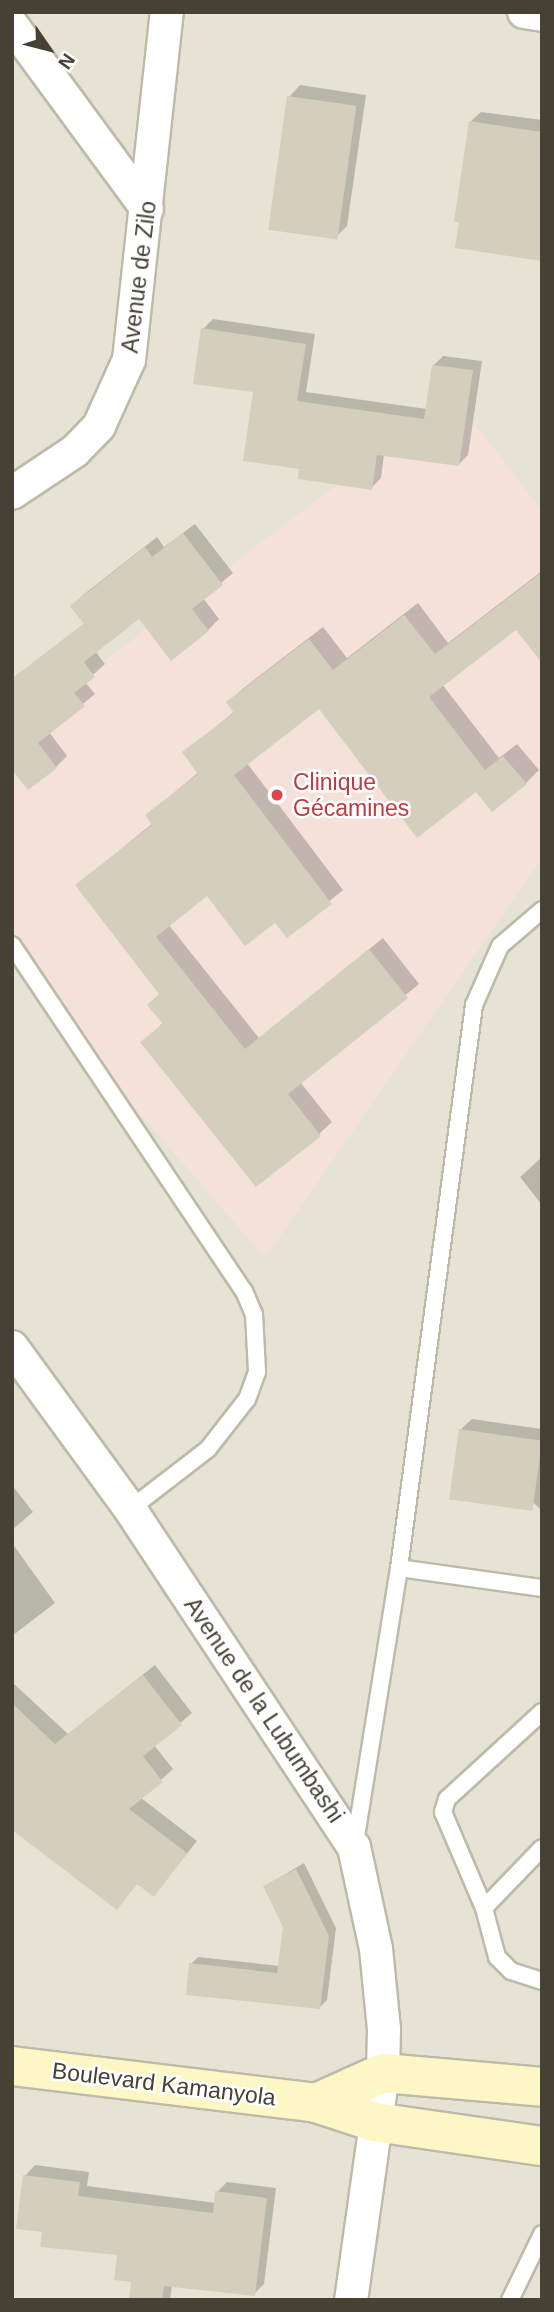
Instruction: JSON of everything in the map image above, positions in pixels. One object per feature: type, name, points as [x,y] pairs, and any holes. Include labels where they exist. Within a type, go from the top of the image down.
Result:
[{"type":"main road","name":"Boulevard Kamanyola","points":[[12,2066],[316,2103],[375,2122],[542,2146]]},
{"type":"main road","points":[[316,2103],[383,2073],[542,2087]]},
{"type":"street","name":"Avenue de Zilo","points":[[12,493],[75,451],[99,426],[117,394],[129,360],[148,209],[167,12]]},
{"type":"street","points":[[524,12],[542,15]]},
{"type":"street","points":[[12,25],[148,209]]},
{"type":"street","name":"Avenue de la Lubumbashi","points":[[12,1347],[130,1509],[354,1847],[376,1949],[383,2073],[351,2300]]},
{"type":"lane","points":[[354,1847],[399,1568],[474,1005],[500,946],[542,910]]},
{"type":"lane","points":[[12,946],[244,1291],[254,1314],[257,1372],[247,1399],[208,1449],[130,1509]]},
{"type":"lane","points":[[399,1568],[542,1588]]},
{"type":"lane","points":[[542,1712],[447,1799],[443,1812],[484,1908],[498,1957],[511,1971],[542,1981]]},
{"type":"lane","points":[[484,1908],[542,1848]]},
{"type":"lane","points":[[510,2300],[542,2234]]},
{"type":"shaded area","points":[[12,12],[542,12],[542,2300],[12,2300]]},
{"type":"shaded area","name":"Clinique Gécamines","points":[[454,396],[542,511],[542,858],[265,1258],[12,966],[12,731]]},
{"type":"building","points":[[287,96],[356,106],[338,239],[268,230]]},
{"type":"building","points":[[469,121],[542,132],[542,261],[455,248],[459,222],[454,222]]},
{"type":"building","points":[[201,328],[306,344],[297,401],[424,419],[432,365],[473,370],[459,466],[377,455],[372,490],[298,479],[299,469],[243,461],[253,392],[193,384]]},
{"type":"building","points":[[183,533],[223,585],[192,609],[209,631],[171,661],[139,619],[84,662],[95,677],[74,693],[85,706],[38,743],[57,768],[28,790],[12,770],[12,679],[84,624],[70,606],[145,547],[152,557]]},
{"type":"building","points":[[542,572],[542,663],[516,630],[429,697],[485,770],[503,756],[527,784],[492,812],[476,792],[417,838],[319,709],[234,775],[332,904],[287,938],[275,923],[245,946],[207,896],[156,937],[245,1049],[369,949],[408,998],[288,1094],[321,1136],[256,1187],[140,1042],[163,1024],[147,1005],[159,994],[75,885],[152,825],[145,815],[198,774],[182,752],[234,713],[226,702],[309,639],[333,670],[404,615],[435,654]]},
{"type":"building","points":[[459,1429],[542,1441],[532,1511],[449,1499]]},
{"type":"building","points":[[143,1675],[182,1725],[143,1756],[163,1782],[129,1809],[187,1853],[154,1897],[137,1884],[117,1910],[12,1830],[12,1703],[55,1744]]},
{"type":"building","points":[[296,1869],[329,1936],[320,2009],[186,1995],[189,1963],[277,1973],[283,1927],[263,1886]]},
{"type":"building","points":[[23,2175],[80,2182],[78,2196],[213,2213],[215,2191],[267,2198],[255,2296],[164,2286],[162,2300],[129,2300],[131,2282],[114,2280],[117,2255],[40,2247],[42,2232],[16,2229]]},
{"type":"place","name":"Clinique Gécamines","points":[[277,795]]}]
